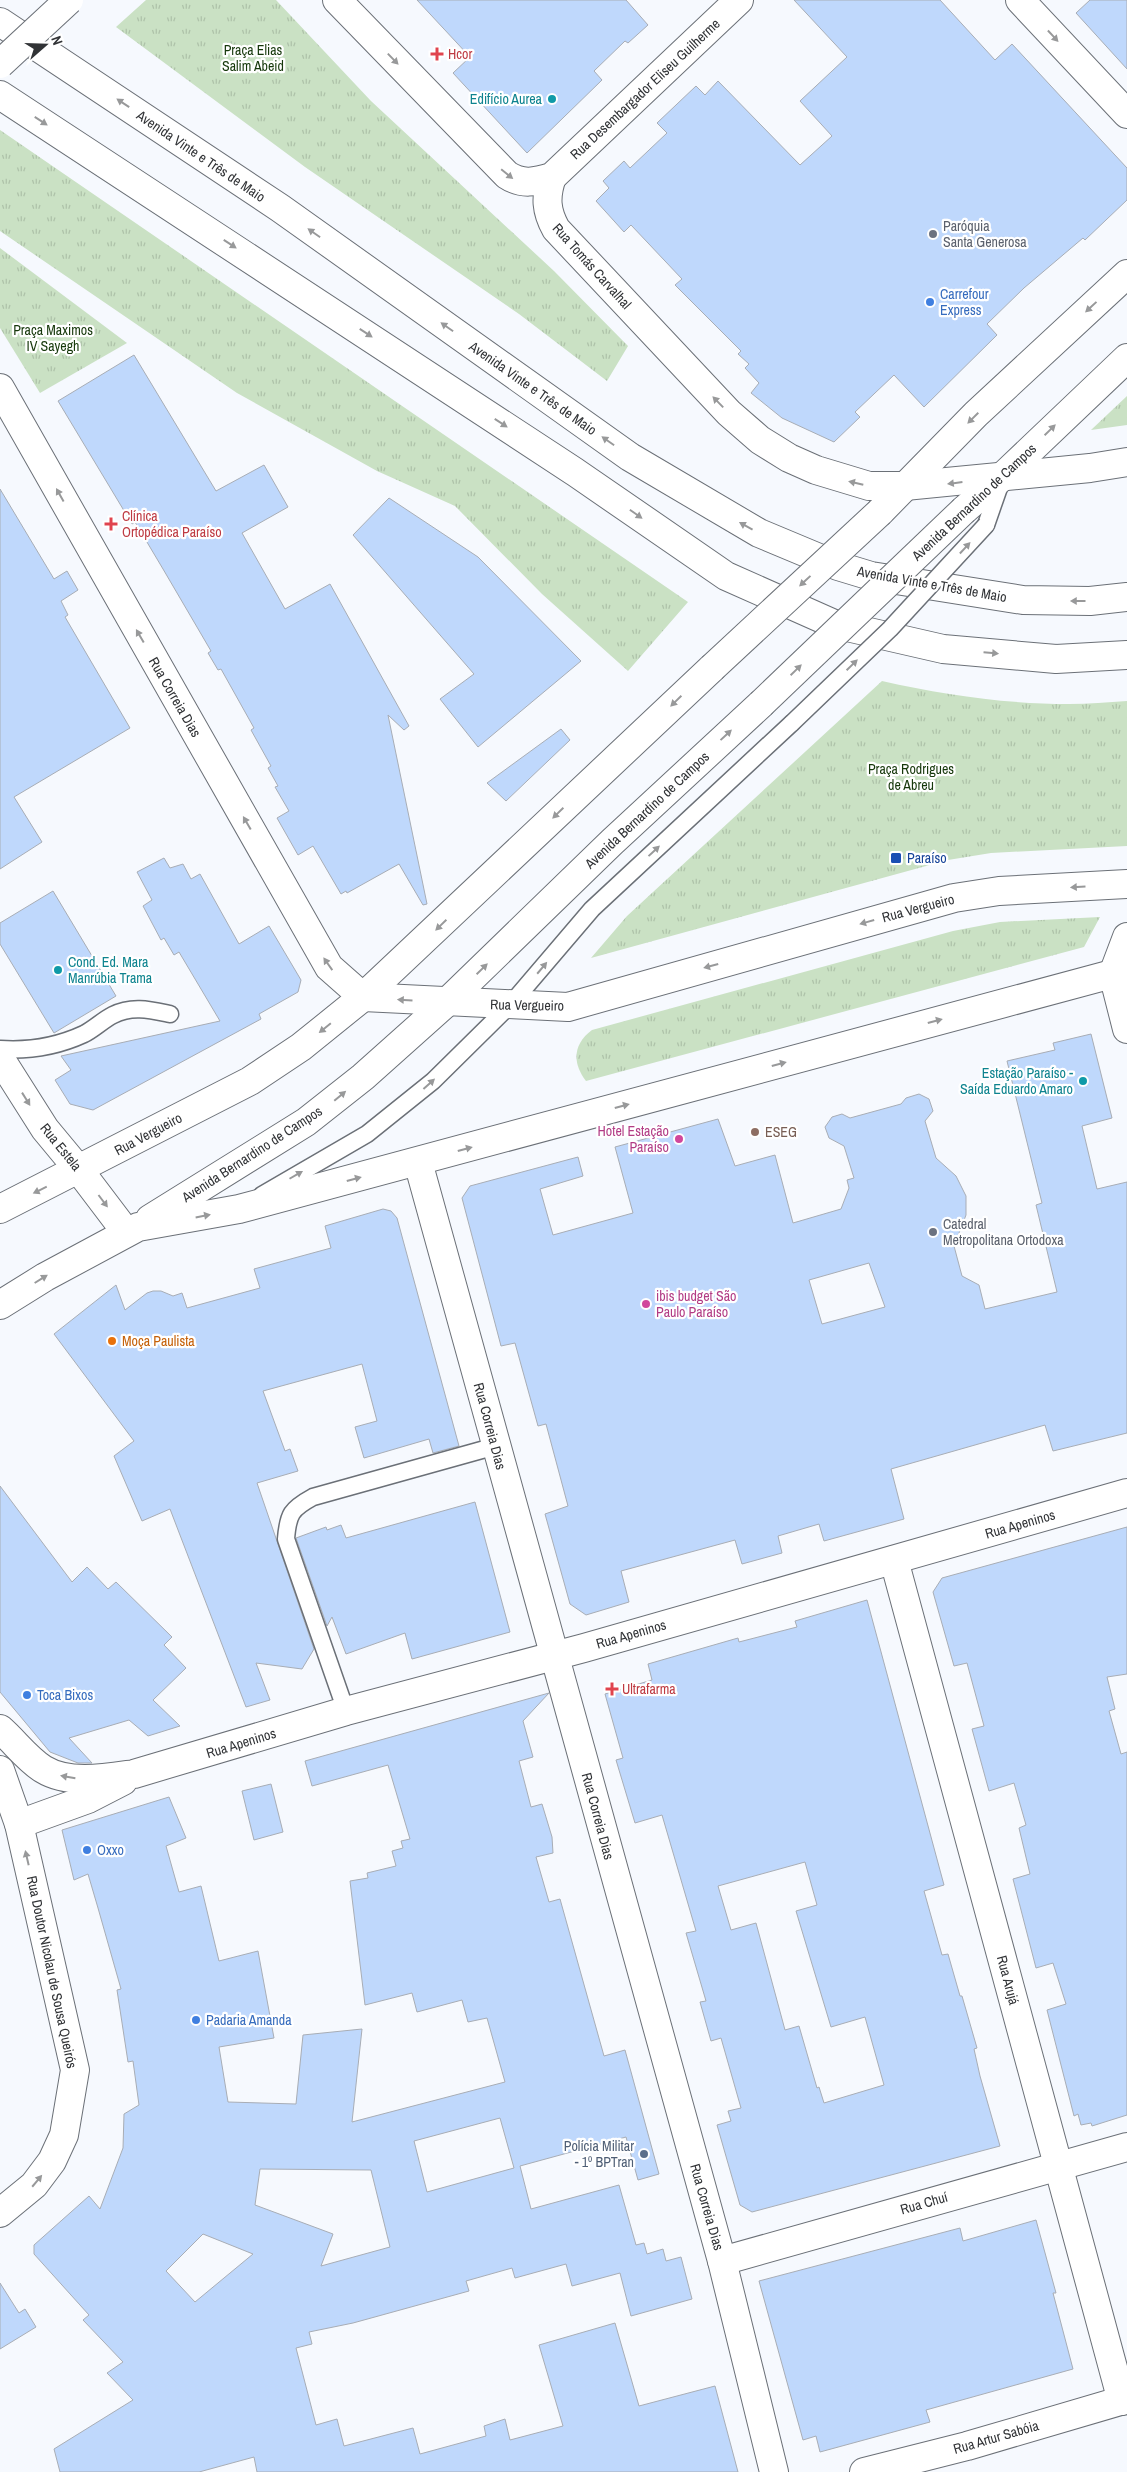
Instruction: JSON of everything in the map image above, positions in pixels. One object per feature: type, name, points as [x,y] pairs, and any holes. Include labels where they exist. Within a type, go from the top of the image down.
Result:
[{"type":"main road","points":[[0,64],[69,0]]},
{"type":"main road","points":[[337,0],[507,175],[516,181],[527,182],[552,177]]},
{"type":"main road","name":"Rua Desembargador Eliseu Guilherme","points":[[552,177],[739,0]]},
{"type":"main road","points":[[1020,0],[1127,114]]},
{"type":"main road","name":"Avenida Vinte e Três de Maio","points":[[0,22],[280,208],[630,457],[759,533],[838,566],[889,579],[1023,600],[1090,601],[1127,597]]},
{"type":"main road","points":[[0,95],[575,472],[726,576],[834,624],[943,649],[1056,659],[1127,655]]},
{"type":"main road","name":"Rua Tomás Carvalhal","points":[[552,177],[546,195],[547,206],[556,228],[729,413],[760,440],[789,458],[847,480],[869,486],[905,486],[1090,468],[1127,462]]},
{"type":"main road","points":[[363,997],[880,512],[976,414],[1127,274]]},
{"type":"main road","name":"Avenida Bernardino de Campos","points":[[132,1229],[306,1122],[363,1077],[447,1002],[612,842],[1127,358]]},
{"type":"main road","name":"Rua Correia Dias","points":[[0,388],[329,967],[363,997]]},
{"type":"main road","name":"Rua Vergueiro","points":[[0,1209],[79,1170],[250,1080],[301,1046],[363,997],[568,1007],[962,897],[999,891],[1127,884]]},
{"type":"main road","points":[[1127,937],[1120,972],[1127,1029]]},
{"type":"main road","points":[[0,1305],[44,1277],[132,1229],[239,1209],[1120,972]]},
{"type":"main road","name":"Rua Estela","points":[[0,1058],[45,1129],[132,1229]]},
{"type":"main road","name":"Rua Correia Dias","points":[[418,1162],[553,1656],[722,2261],[774,2472]]},
{"type":"main road","name":"Rua Apeninos","points":[[0,1728],[41,1768],[52,1774],[75,1778],[103,1779],[134,1774],[346,1711],[553,1656],[1127,1493]]},
{"type":"main road","name":"Rua Arujá","points":[[894,1560],[1058,2165],[1125,2400]]},
{"type":"main road","name":"Rua Doutor Nicolau de Sousa Queirós","points":[[0,1770],[19,1824],[75,2070],[64,2135],[52,2161],[34,2185],[0,2213]]},
{"type":"main road","name":"Rua Apeninos","points":[[19,1824],[110,1789],[134,1774]]},
{"type":"main road","name":"Rua Chuí","points":[[722,2261],[1127,2146]]},
{"type":"main road","name":"Rua Artur Sabóia","points":[[864,2472],[968,2446],[1125,2400]]},
{"type":"lane","points":[[239,1209],[368,1134],[433,1081],[510,1005],[592,909],[890,629],[986,525],[1003,476]]},
{"type":"lane","points":[[0,1049],[17,1050],[64,1042],[86,1033],[114,1014],[142,1008],[170,1014]]},
{"type":"lane","points":[[346,1711],[286,1538],[288,1518],[298,1505],[313,1497],[496,1446]]},
{"type":"green space","name":"Praça Elias Salim Abeid","points":[[146,0],[276,0],[371,101],[554,271],[628,346],[607,381],[519,314],[305,167],[116,27]]},
{"type":"green space","points":[[0,130],[688,602],[628,671],[542,594],[455,506],[377,471],[237,393],[0,231]]},
{"type":"green space","name":"Praça Maximos IV Sayegh","points":[[0,248],[127,343],[40,393],[0,328]]},
{"type":"green space","points":[[1127,396],[1127,425],[1091,430]]},
{"type":"green space","name":"Praça Rodrigues de Abreu","points":[[882,681],[952,694],[1046,704],[1127,701],[1127,846],[991,853],[948,860],[591,958],[627,916]]},
{"type":"green space","points":[[1100,917],[1084,947],[586,1081],[578,1067],[578,1048],[581,1041],[592,1030],[953,931],[1000,922]]},
{"type":"building","points":[[417,0],[626,0],[648,25],[628,43],[625,41],[594,71],[602,80],[527,153],[453,73],[470,57]]},
{"type":"building","points":[[794,0],[940,0],[995,60],[1012,44],[1127,168],[1127,200],[1085,240],[1083,238],[1024,288],[987,324],[997,335],[924,407],[894,375],[855,412],[860,417],[834,442],[782,418],[751,393],[759,383],[745,368],[749,364],[738,354],[741,351],[675,285],[682,279],[631,225],[624,232],[596,201],[609,188],[603,181],[624,161],[630,168],[667,133],[657,123],[696,86],[705,95],[718,81],[800,165],[832,136],[800,101],[847,57]]},
{"type":"building","points":[[1090,0],[1127,0],[1127,69],[1076,13]]},
{"type":"building","points":[[134,355],[216,491],[264,465],[288,507],[242,533],[285,609],[330,584],[409,726],[404,730],[388,715],[427,904],[423,905],[399,864],[347,893],[346,891],[341,894],[313,846],[298,855],[277,818],[289,811],[275,787],[278,786],[268,768],[271,766],[251,730],[254,728],[221,669],[218,670],[208,653],[211,651],[135,522],[132,524],[58,401]]},
{"type":"building","points":[[0,489],[54,579],[67,571],[78,590],[61,601],[68,615],[65,617],[130,728],[14,797],[42,842],[0,869]]},
{"type":"building","points":[[389,498],[478,557],[581,661],[478,747],[440,699],[474,674],[353,535]]},
{"type":"building","points":[[561,729],[570,740],[506,801],[487,783]]},
{"type":"building","points":[[164,858],[170,868],[183,864],[191,879],[200,874],[239,944],[269,926],[301,980],[298,992],[259,1014],[261,1019],[93,1110],[70,1104],[55,1080],[71,1070],[61,1056],[220,1021],[179,952],[174,955],[164,938],[161,940],[143,906],[152,900],[137,872]]},
{"type":"building","name":"Cond. Ed. Mara Manrúbia Trama","points":[[53,891],[116,996],[54,1033],[0,944],[0,923]]},
{"type":"building","points":[[1091,1034],[1112,1118],[1082,1126],[1097,1189],[1127,1182],[1127,1433],[1053,1451],[1045,1425],[891,1469],[904,1519],[824,1541],[819,1524],[778,1536],[782,1553],[742,1564],[735,1540],[621,1571],[629,1602],[586,1615],[570,1604],[545,1514],[568,1506],[546,1424],[538,1426],[515,1343],[501,1346],[462,1198],[470,1186],[578,1157],[583,1176],[540,1189],[553,1235],[633,1213],[615,1147],[718,1119],[735,1166],[775,1155],[793,1223],[841,1209],[849,1188],[847,1180],[854,1178],[844,1146],[829,1138],[825,1127],[832,1117],[842,1114],[850,1118],[901,1104],[906,1098],[919,1094],[929,1099],[933,1111],[925,1121],[936,1158],[956,1176],[966,1196],[966,1215],[954,1246],[962,1276],[979,1285],[985,1309],[1057,1292],[1036,1205],[1042,1203],[1007,1061],[1055,1050],[1053,1043]],"holes":[[[869,1263],[885,1307],[822,1324],[809,1280]]]},
{"type":"building","points":[[383,1209],[391,1211],[397,1218],[459,1446],[433,1453],[429,1439],[364,1458],[355,1427],[377,1421],[362,1364],[263,1391],[285,1451],[290,1449],[298,1471],[257,1483],[314,1649],[302,1669],[256,1663],[270,1700],[246,1707],[170,1509],[142,1521],[114,1456],[134,1441],[54,1334],[116,1285],[125,1310],[147,1293],[153,1291],[161,1291],[173,1296],[182,1293],[187,1308],[260,1288],[254,1269],[331,1248],[325,1226]]},
{"type":"building","points":[[0,1486],[72,1582],[87,1567],[108,1589],[116,1582],[172,1637],[164,1645],[186,1668],[153,1700],[180,1726],[148,1736],[129,1720],[69,1738],[92,1763],[78,1763],[50,1752],[0,1692]]},
{"type":"building","points":[[475,1502],[510,1632],[412,1659],[405,1633],[346,1654],[332,1617],[327,1626],[296,1538],[326,1527],[327,1530],[341,1525],[346,1538]]},
{"type":"building","points":[[1127,1527],[1127,1674],[1107,1677],[1115,1709],[1109,1711],[1121,1754],[1127,1752],[1127,2115],[1092,2126],[1091,2123],[1081,2125],[1078,2114],[1074,2116],[1047,2010],[1066,2004],[1053,1963],[1036,1968],[1013,1879],[1030,1874],[1019,1828],[1026,1825],[1014,1783],[989,1791],[972,1729],[984,1726],[967,1663],[954,1666],[933,1592],[942,1578]]},
{"type":"building","points":[[867,1600],[944,1885],[924,1891],[942,1955],[948,1954],[960,1996],[962,1996],[977,2048],[974,2049],[980,2076],[1000,2146],[752,2212],[740,2205],[717,2125],[731,2121],[728,2111],[741,2108],[721,2038],[711,2041],[700,2002],[706,2001],[686,1933],[696,1931],[662,1815],[635,1823],[616,1760],[623,1758],[605,1694],[652,1680],[648,1664],[738,1638],[739,1642],[797,1627],[795,1621]],"holes":[[[805,1862],[817,1905],[796,1911],[831,2027],[865,2017],[884,2085],[824,2103],[819,2087],[817,2088],[799,2026],[785,2030],[756,1923],[731,1930],[718,1886]]]},
{"type":"building","points":[[549,1693],[523,1721],[533,1757],[519,1761],[531,1807],[542,1804],[552,1837],[553,1853],[536,1857],[549,1902],[560,1899],[604,2056],[625,2050],[659,2174],[638,2180],[626,2137],[520,2166],[531,2209],[619,2185],[636,2245],[644,2243],[647,2254],[663,2249],[666,2261],[681,2257],[692,2299],[631,2316],[620,2273],[572,2286],[566,2264],[515,2278],[512,2268],[466,2281],[469,2291],[353,2323],[309,2332],[312,2344],[296,2348],[316,2425],[337,2419],[344,2446],[413,2428],[420,2454],[486,2436],[484,2426],[505,2419],[510,2440],[563,2426],[539,2345],[615,2323],[639,2406],[715,2386],[738,2472],[257,2472],[254,2457],[199,2472],[60,2472],[54,2449],[133,2400],[107,2373],[123,2362],[83,2320],[89,2315],[34,2254],[34,2245],[89,2196],[100,2209],[123,2148],[124,2114],[139,2105],[133,2061],[128,2062],[117,1990],[121,1989],[88,1874],[74,1880],[62,1830],[169,1797],[186,1838],[166,1846],[179,1892],[201,1886],[219,1961],[258,1951],[274,2038],[219,2047],[228,2102],[296,2104],[303,2035],[362,2029],[352,2122],[505,2082],[487,2018],[468,2022],[462,2000],[417,2012],[412,1993],[365,2005],[350,1881],[368,1878],[367,1873],[396,1866],[392,1851],[403,1848],[401,1841],[410,1839],[388,1765],[312,1786],[305,1761]],"holes":[[[500,2118],[514,2168],[427,2192],[414,2141]],[[260,2169],[371,2170],[390,2247],[321,2266],[333,2234],[255,2205]],[[203,2234],[253,2254],[195,2302],[166,2271]]]},
{"type":"building","points":[[271,1784],[283,1832],[254,1840],[242,1791]]},
{"type":"building","points":[[1036,2220],[1056,2293],[1053,2293],[1073,2369],[926,2410],[930,2422],[820,2452],[816,2436],[803,2440],[759,2281],[960,2228],[963,2241]]},
{"type":"building","points":[[0,2283],[19,2313],[25,2309],[36,2327],[0,2349]]},
{"type":"place","name":"Hcor","points":[[437,54]]},
{"type":"place","name":"Edifício Aurea","points":[[552,99]]},
{"type":"place","name":"Paróquia Santa Generosa","points":[[933,234]]},
{"type":"place","name":"Carrefour Express","points":[[930,302]]},
{"type":"place","name":"Clínica Ortopédica Paraíso","points":[[111,524]]},
{"type":"place","name":"Paraíso","points":[[896,858]]},
{"type":"place","name":"Cond. Ed. Mara Manrúbia Trama","points":[[58,970]]},
{"type":"place","name":"Estação Paraíso - Saída Eduardo Amaro","points":[[1083,1081]]},
{"type":"place","name":"ESEG","points":[[755,1132]]},
{"type":"place","name":"Hotel Estação Paraíso","points":[[679,1139]]},
{"type":"place","name":"Catedral Metropolitana Ortodoxa","points":[[933,1232]]},
{"type":"place","name":"ibis budget São Paulo Paraíso","points":[[646,1304]]},
{"type":"place","name":"Moça Paulista","points":[[112,1341]]},
{"type":"place","name":"Ultrafarma","points":[[612,1689]]},
{"type":"place","name":"Toca Bixos","points":[[27,1695]]},
{"type":"place","name":"Oxxo","points":[[87,1850]]},
{"type":"place","name":"Padaria Amanda","points":[[196,2020]]},
{"type":"place","name":"Polícia Militar - 1º BPTran","points":[[644,2154]]}]
